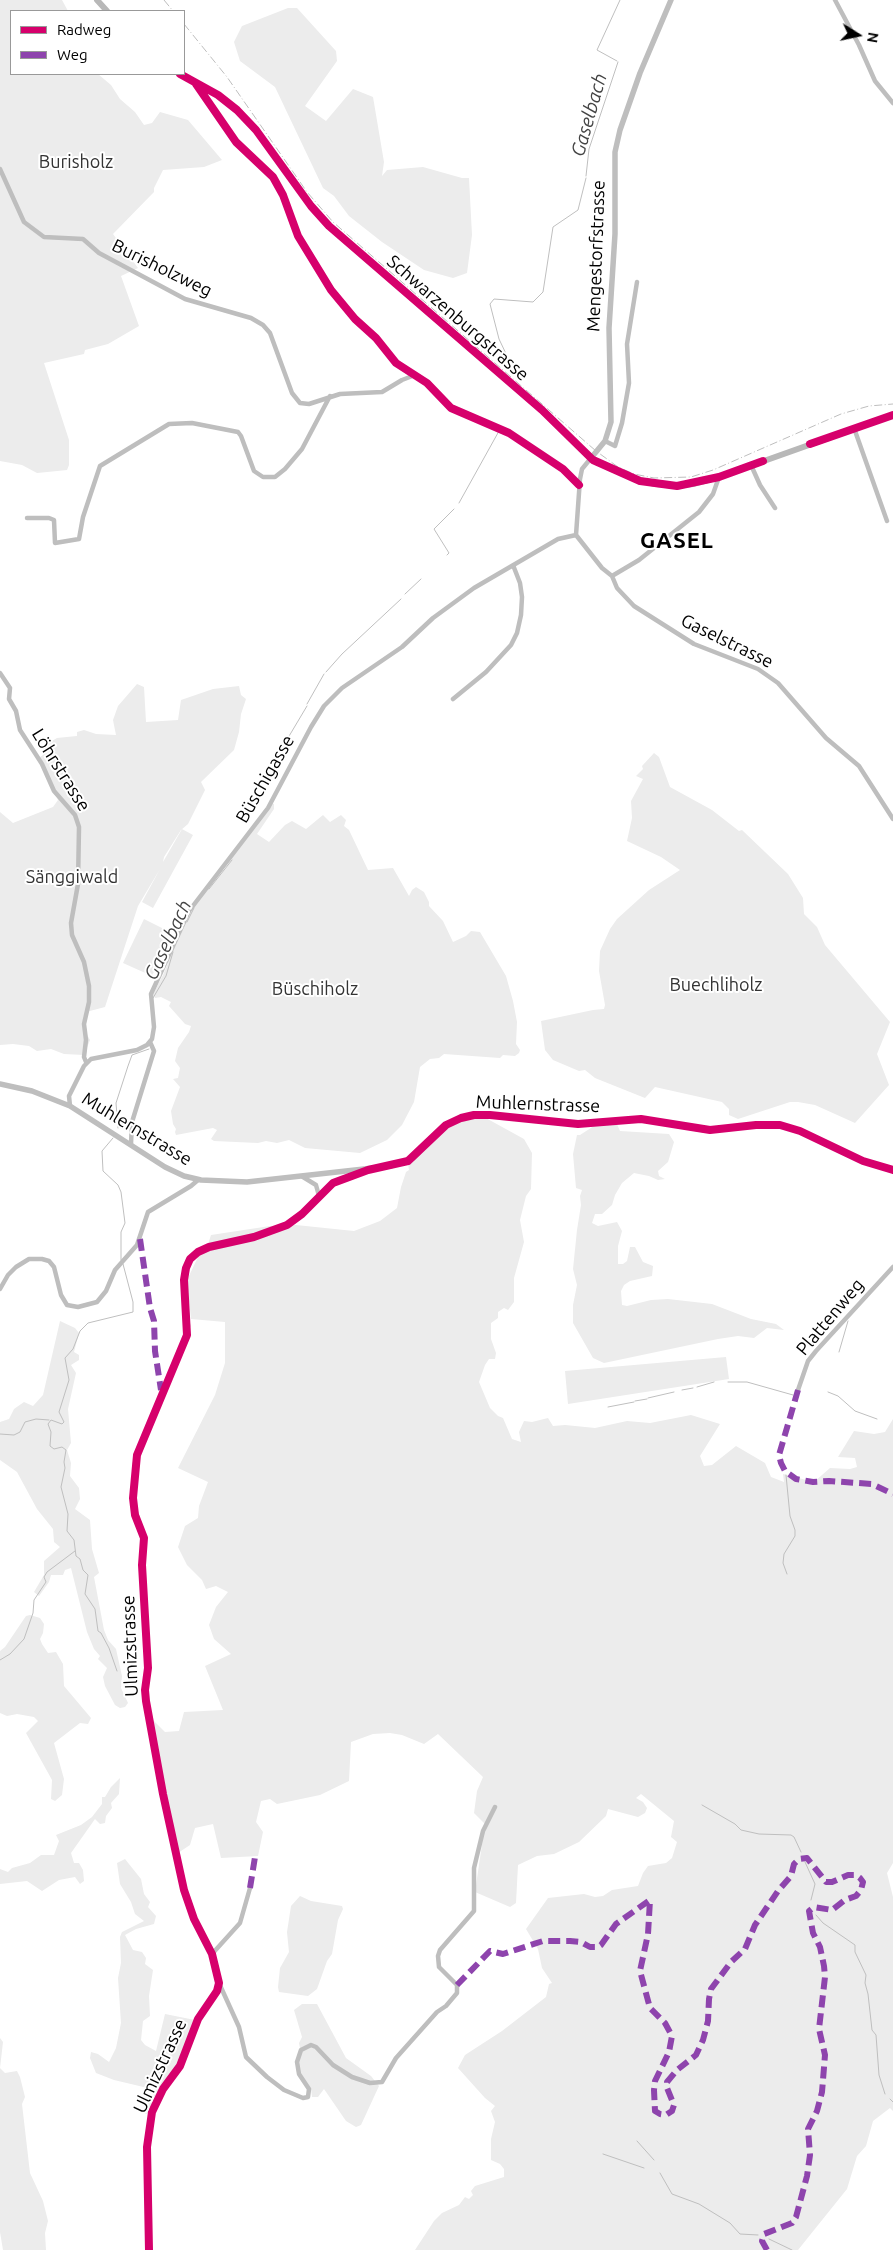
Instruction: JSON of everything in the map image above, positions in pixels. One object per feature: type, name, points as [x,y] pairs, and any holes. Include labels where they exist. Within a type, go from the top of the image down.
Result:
[{"type":"main road","points":[[97,0],[106,10]]},
{"type":"main road","name":"Schwarzenburgstrasse","points":[[182,75],[224,99],[249,122],[311,206],[329,226],[542,410],[591,458],[624,476],[655,484],[686,485],[719,477],[893,415]]},
{"type":"street","name":"Mengestorfstrasse","points":[[591,458],[605,441],[609,431],[611,416],[609,328],[615,234],[615,152],[620,130],[634,89],[671,0]]},
{"type":"street","points":[[835,0],[859,45],[875,81],[893,103]]},
{"type":"street","points":[[195,82],[236,142],[273,177],[283,195],[298,236],[334,294],[354,319],[376,338],[396,362],[406,369]]},
{"type":"street","name":"Burisholzweg","points":[[0,169],[24,222],[44,237],[83,240],[99,253],[190,301],[259,322],[270,333],[296,400],[306,404],[330,396],[382,392],[413,374],[427,383],[451,408],[509,433],[563,469],[579,485]]},
{"type":"street","points":[[605,441],[615,446],[622,422],[629,383],[627,344],[637,282]]},
{"type":"street","points":[[28,518],[49,518],[54,520],[55,543],[79,539],[83,518],[100,466],[169,424],[192,423],[238,432],[254,471],[263,478],[276,477],[285,470],[302,449],[330,396]]},
{"type":"street","points":[[854,428],[887,521]]},
{"type":"street","points":[[576,535],[579,485],[582,471],[591,458]]},
{"type":"street","points":[[751,465],[774,508]]},
{"type":"street","points":[[612,576],[639,560],[699,512],[713,494],[719,477]]},
{"type":"street","name":"Gaselstrasse","points":[[576,535],[602,568],[612,576],[616,587],[627,600],[664,626],[703,649],[758,669],[778,683],[826,738],[859,766],[893,818]]},
{"type":"street","name":"Büschigasse","points":[[131,1144],[132,1122],[154,1051],[150,1042],[154,1032],[151,1001],[153,988],[189,912],[268,808],[324,706],[342,688],[402,647],[457,599],[558,539],[576,535]]},
{"type":"street","points":[[453,700],[486,672],[511,645],[517,633],[522,597],[520,584],[513,565]]},
{"type":"street","name":"Löhrstrasse","points":[[0,673],[10,688],[9,699],[16,711],[20,730],[42,764],[54,791],[75,814],[80,827],[78,884],[70,923],[90,986],[89,1002],[84,1024],[86,1040],[84,1057],[86,1062]]},
{"type":"street","points":[[70,1106],[69,1096],[86,1062],[97,1056],[137,1050],[150,1042]]},
{"type":"street","name":"Muhlernstrasse","points":[[0,1084],[32,1091],[60,1101],[171,1170],[198,1180],[247,1182],[303,1177],[368,1170],[408,1161],[450,1123],[464,1117],[485,1115],[578,1124],[641,1119],[710,1130],[756,1125],[780,1125],[800,1131],[863,1161],[893,1170]]},
{"type":"street","points":[[60,1101],[69,1096]]},
{"type":"street","name":"Ulmizstrasse","points":[[149,2250],[147,2147],[149,2120],[154,2104],[180,2066],[202,2010],[215,1993],[219,1983],[212,1954],[194,1918],[184,1890],[146,1701],[148,1668],[142,1565],[144,1542],[134,1505],[135,1463],[159,1400],[186,1340],[188,1326],[184,1280],[190,1259],[198,1252],[209,1247],[254,1237],[287,1226],[339,1179],[368,1170]]},
{"type":"street","points":[[303,1177],[316,1185],[319,1196]]},
{"type":"street","points":[[0,1289],[8,1275],[16,1267],[30,1260],[42,1259],[49,1261],[54,1267],[61,1295],[67,1305],[78,1307],[97,1302],[106,1291],[115,1270],[137,1245],[148,1212],[198,1180]]},
{"type":"street","name":"Plattenweg","points":[[798,1390],[808,1361],[816,1350],[893,1266]]},
{"type":"street","points":[[219,1983],[239,2027],[247,2059],[267,2078],[289,2092],[303,2098],[309,2095],[308,2088],[299,2074],[296,2062],[301,2050],[311,2045],[316,2047],[333,2065],[352,2077],[370,2083],[382,2082],[396,2058],[437,2012],[446,2006],[457,1993],[456,1985],[439,1967],[438,1956],[440,1950],[474,1911],[474,1868],[483,1831],[495,1807]]},
{"type":"street","points":[[212,1954],[240,1923],[250,1888]]},
{"type":"street","points":[[215,1993],[224,1994]]},
{"type":"green space","name":"Burisholz","points":[[0,0],[62,0],[67,10],[10,10],[10,75],[99,75],[111,85],[120,99],[135,112],[144,125],[152,123],[160,112],[188,120],[222,160],[204,167],[163,170],[154,188],[154,192],[113,234],[138,268],[121,276],[139,326],[108,344],[85,350],[84,354],[44,363],[69,440],[69,465],[67,470],[37,473],[22,465],[0,461]]},
{"type":"green space","points":[[288,8],[297,8],[336,51],[337,61],[305,106],[326,121],[353,89],[373,97],[384,162],[382,176],[387,170],[423,167],[462,178],[469,178],[472,235],[467,273],[453,278],[424,270],[382,242],[349,216],[334,196],[323,188],[275,87],[240,61],[234,42],[242,26]]},
{"type":"green space","name":"Sänggiwald","points":[[137,684],[144,687],[146,722],[178,720],[181,700],[213,689],[239,686],[241,695],[246,699],[234,750],[201,782],[205,790],[188,824],[182,829],[193,835],[153,908],[142,902],[160,869],[138,906],[105,1007],[86,1012],[86,1033],[90,1040],[84,1055],[64,1054],[51,1049],[37,1051],[29,1046],[13,1044],[0,1045],[0,812],[13,823],[53,807],[58,800],[40,757],[43,755],[45,745],[57,738],[77,736],[77,732],[84,730],[96,734],[116,735],[113,720],[118,706]],"holes":[[[182,829],[163,862],[164,857]]]},
{"type":"green space","name":"Buechliholz","points":[[654,753],[659,757],[670,787],[712,810],[739,831],[742,830],[788,874],[803,898],[804,914],[817,927],[825,945],[890,1022],[877,1054],[889,1085],[855,1123],[815,1105],[798,1102],[790,1102],[738,1119],[729,1115],[729,1109],[722,1102],[655,1087],[645,1098],[595,1078],[585,1070],[579,1071],[553,1060],[545,1050],[541,1021],[604,1009],[605,1005],[599,971],[600,951],[610,929],[617,919],[649,890],[680,870],[661,857],[627,841],[632,818],[631,801],[643,779],[636,776]]},
{"type":"green space","name":"Büschiholz","points":[[272,803],[274,804],[274,809],[257,834],[269,842],[285,825],[292,821],[306,829],[323,815],[330,822],[341,815],[346,820],[344,826],[349,830],[368,870],[393,868],[409,896],[416,887],[424,892],[429,906],[443,921],[453,942],[466,936],[471,931],[480,932],[506,976],[513,1001],[517,1022],[516,1044],[520,1050],[519,1053],[515,1056],[503,1055],[500,1058],[444,1054],[439,1058],[430,1059],[420,1067],[414,1102],[402,1125],[387,1140],[360,1153],[305,1148],[289,1140],[277,1143],[266,1141],[258,1143],[214,1141],[211,1139],[217,1130],[213,1128],[176,1135],[175,1132],[176,1129],[173,1124],[171,1111],[180,1087],[173,1079],[178,1078],[180,1068],[175,1061],[178,1048],[191,1026],[185,1024],[169,1006],[171,1002],[161,997],[155,998],[153,994],[168,963],[167,957],[192,908],[227,866],[231,855]]},
{"type":"green space","points":[[144,919],[172,933],[152,976],[123,963]]},
{"type":"green space","points":[[484,1117],[524,1139],[532,1153],[531,1189],[526,1196],[520,1220],[524,1242],[514,1278],[514,1302],[508,1310],[504,1308],[498,1312],[498,1318],[491,1323],[491,1339],[496,1353],[495,1359],[489,1359],[479,1382],[490,1408],[503,1418],[512,1439],[521,1442],[519,1432],[524,1421],[532,1422],[548,1418],[553,1426],[565,1425],[595,1428],[627,1421],[650,1423],[691,1415],[720,1424],[700,1456],[704,1466],[712,1465],[736,1446],[765,1463],[771,1477],[784,1482],[783,1474],[814,1482],[830,1468],[850,1469],[857,1467],[855,1458],[838,1457],[854,1431],[874,1434],[885,1432],[893,1419],[893,1863],[887,1873],[893,1897],[893,2111],[890,2108],[873,2121],[866,2146],[857,2156],[847,2189],[798,2250],[415,2250],[434,2221],[442,2213],[459,2205],[465,2197],[469,2199],[473,2195],[471,2191],[475,2186],[504,2177],[504,2169],[500,2164],[491,2160],[491,2139],[495,2122],[491,2111],[495,2106],[485,2098],[458,2068],[465,2055],[502,2031],[546,1997],[549,1984],[552,1983],[542,1968],[538,1949],[526,1929],[548,1898],[584,1894],[595,1897],[603,1896],[612,1890],[638,1886],[648,1866],[666,1863],[672,1858],[677,1842],[671,1837],[674,1821],[641,1794],[636,1798],[643,1802],[647,1808],[645,1813],[638,1817],[608,1809],[606,1816],[579,1842],[554,1854],[537,1856],[518,1865],[516,1903],[510,1907],[475,1892],[485,1824],[474,1813],[477,1791],[483,1777],[438,1734],[424,1744],[402,1735],[390,1733],[373,1734],[351,1742],[349,1781],[320,1795],[277,1804],[270,1799],[261,1801],[256,1822],[263,1832],[258,1856],[221,1858],[213,1824],[195,1828],[190,1845],[175,1855],[152,1719],[165,1732],[179,1731],[184,1712],[223,1710],[205,1666],[231,1654],[214,1639],[209,1625],[216,1607],[228,1592],[216,1586],[206,1589],[202,1580],[187,1565],[178,1547],[185,1526],[198,1518],[199,1506],[208,1482],[178,1468],[215,1395],[225,1363],[225,1322],[191,1319],[187,1280],[199,1255],[206,1250],[211,1235],[270,1226],[296,1225],[354,1231],[380,1221],[397,1208],[401,1187],[406,1172],[409,1170],[408,1164],[440,1130],[461,1119]]},
{"type":"green space","points":[[616,1122],[620,1131],[669,1134],[674,1142],[668,1162],[658,1171],[659,1176],[665,1179],[658,1180],[634,1173],[622,1183],[612,1205],[602,1214],[595,1214],[592,1223],[598,1226],[617,1222],[622,1231],[618,1246],[618,1264],[623,1264],[627,1261],[630,1247],[635,1247],[643,1262],[653,1266],[652,1276],[630,1281],[624,1285],[621,1291],[622,1305],[627,1306],[651,1300],[668,1299],[712,1304],[751,1319],[776,1324],[784,1330],[767,1328],[754,1338],[738,1336],[718,1339],[604,1363],[593,1358],[573,1323],[573,1305],[577,1285],[573,1269],[582,1190],[576,1188],[573,1154],[577,1135],[597,1124]]},
{"type":"green space","points":[[60,1321],[75,1328],[79,1333],[74,1352],[79,1355],[79,1360],[71,1365],[76,1373],[68,1409],[71,1443],[67,1450],[71,1463],[70,1476],[79,1488],[80,1499],[75,1509],[90,1520],[92,1549],[99,1573],[94,1577],[104,1630],[108,1640],[116,1649],[122,1676],[121,1688],[128,1703],[125,1707],[120,1708],[115,1705],[105,1686],[103,1677],[107,1668],[98,1659],[100,1656],[94,1649],[87,1632],[71,1568],[65,1570],[63,1575],[51,1575],[49,1582],[39,1596],[34,1592],[44,1575],[44,1561],[60,1547],[54,1542],[53,1529],[37,1509],[17,1472],[0,1460],[0,1422],[9,1419],[14,1409],[24,1402],[33,1406],[43,1395]]},
{"type":"green space","points":[[726,1357],[729,1379],[568,1404],[565,1371]]},
{"type":"green space","points":[[30,1615],[40,1618],[44,1624],[40,1639],[42,1644],[48,1653],[56,1652],[63,1664],[64,1686],[91,1718],[88,1724],[80,1723],[54,1743],[64,1779],[62,1795],[55,1801],[51,1799],[52,1780],[26,1733],[38,1721],[34,1717],[17,1714],[7,1716],[0,1713],[0,1651],[5,1647],[26,1616]]},
{"type":"green space","points":[[120,1778],[119,1794],[111,1803],[112,1808],[106,1816],[105,1823],[100,1824],[95,1819],[71,1853],[74,1863],[79,1863],[83,1870],[84,1881],[80,1884],[75,1877],[59,1880],[42,1891],[27,1881],[0,1884],[0,1869],[8,1872],[12,1868],[30,1863],[41,1855],[54,1855],[59,1841],[56,1835],[81,1825],[92,1817],[102,1804],[102,1797],[105,1797]]},
{"type":"green space","points":[[125,1859],[141,1879],[144,1894],[150,1902],[148,1907],[156,1916],[154,1924],[136,1929],[125,1935],[133,1950],[142,1952],[146,1958],[145,1964],[153,1970],[149,1996],[150,2016],[143,2021],[141,2040],[145,2045],[156,2051],[165,2014],[195,2020],[182,2060],[163,2085],[149,2113],[145,2114],[144,2108],[153,2093],[152,2089],[114,2080],[96,2073],[90,2058],[91,2052],[98,2054],[109,2062],[116,2048],[121,2023],[118,1978],[121,1963],[120,1937],[122,1932],[144,1921],[135,1914],[131,1902],[120,1884],[117,1863]]},
{"type":"green space","points":[[300,1896],[311,1901],[342,1906],[343,1909],[338,1920],[332,1954],[327,1961],[317,1989],[308,1996],[279,1992],[278,1987],[280,1968],[289,1952],[287,1932],[291,1906]]},
{"type":"green space","points":[[302,2004],[317,2004],[346,2058],[371,2076],[379,2086],[361,2125],[356,2127],[346,2121],[324,2089],[318,2097],[312,2097],[311,2089],[300,2073],[297,2062],[301,2053],[299,2043],[302,2037],[294,2010]]},
{"type":"green space","points":[[0,2038],[3,2042],[0,2068]]},
{"type":"green space","points":[[0,2068],[5,2073],[17,2071],[20,2077],[25,2097],[22,2104],[30,2173],[43,2201],[48,2221],[45,2233],[46,2250],[3,2250],[0,2232]]},
{"type":"waterway","name":"Gaselbach","points":[[617,61],[597,50],[620,0]]},
{"type":"waterway","name":"Gaselbach","points":[[586,176],[589,149],[618,62]]},
{"type":"waterway","name":"Gaselbach","points":[[509,360],[499,339],[490,304],[494,299],[533,302],[543,292],[553,227],[578,210],[586,178]]},
{"type":"waterway","name":"Gaselbach","points":[[510,363],[519,378]]},
{"type":"waterway","name":"Gaselbach","points":[[459,503],[499,431]]},
{"type":"waterway","name":"Gaselbach","points":[[447,555],[449,553],[434,529],[454,509]]},
{"type":"waterway","name":"Gaselbach","points":[[405,594],[421,579]]},
{"type":"waterway","name":"Gaselbach","points":[[326,672],[342,654],[401,599]]},
{"type":"waterway","name":"Gaselbach","points":[[307,704],[324,674]]},
{"type":"waterway","name":"Gaselbach","points":[[279,753],[307,706]]},
{"type":"waterway","name":"Gaselbach","points":[[261,782],[276,757]]},
{"type":"waterway","name":"Gaselbach","points":[[209,889],[232,860]]},
{"type":"waterway","name":"Gaselbach","points":[[187,922],[194,908]]},
{"type":"waterway","name":"Gaselbach","points":[[153,998],[166,976],[173,952]]},
{"type":"waterway","name":"Gaselbach","points":[[118,1128],[116,1103],[132,1055],[149,1049]]},
{"type":"waterway","name":"Gaselbach","points":[[113,1138],[102,1151],[103,1171],[118,1185],[121,1192],[125,1223],[121,1232],[121,1260]]},
{"type":"waterway","name":"Gaselbach","points":[[117,1671],[109,1648],[98,1631],[95,1609],[85,1594],[88,1575],[83,1570],[80,1559],[76,1556],[74,1540],[67,1531],[68,1514],[61,1487],[66,1450],[62,1447],[54,1449],[50,1446],[51,1432],[48,1424],[51,1420],[62,1424],[64,1422],[59,1412],[69,1380],[65,1358],[73,1349],[80,1331],[88,1323],[133,1312],[133,1302],[123,1264]]},
{"type":"waterway","points":[[839,1352],[848,1321]]},
{"type":"waterway","points":[[697,1387],[714,1382]]},
{"type":"waterway","points":[[728,1382],[747,1382],[793,1395]]},
{"type":"waterway","points":[[682,1390],[693,1388]]},
{"type":"waterway","points":[[648,1398],[674,1392]]},
{"type":"waterway","points":[[828,1392],[838,1396],[855,1411],[877,1419]]},
{"type":"waterway","points":[[635,1401],[647,1399]]},
{"type":"waterway","points":[[608,1407],[634,1402]]},
{"type":"waterway","points":[[0,1434],[14,1435],[20,1432],[25,1422],[36,1419],[49,1420]]},
{"type":"waterway","points":[[786,1475],[790,1516],[795,1530],[795,1536],[784,1554],[783,1563],[787,1574]]},
{"type":"waterway","points":[[0,1660],[10,1654],[24,1639],[33,1613],[34,1600],[46,1582],[44,1577],[47,1572],[75,1551]]},
{"type":"waterway","points":[[702,1805],[735,1824],[741,1830],[759,1834],[791,1835],[794,1837],[801,1852]]},
{"type":"waterway","points":[[805,1862],[815,1884],[811,1900]]},
{"type":"waterway","points":[[816,1915],[823,1923],[855,1945],[855,1952],[866,1975],[865,1983],[872,2030],[876,2035],[879,2075],[885,2094]]},
{"type":"waterway","points":[[890,2099],[893,2102]]},
{"type":"waterway","points":[[637,2141],[654,2160]]},
{"type":"waterway","points":[[603,2154],[644,2168]]},
{"type":"waterway","points":[[660,2173],[672,2194],[699,2204],[730,2223],[740,2234],[758,2235]]},
{"type":"waterway","points":[[769,2239],[792,2250]]},
{"type":"railway","points":[[164,0],[172,10]]},
{"type":"railway","points":[[185,25],[227,77],[307,192],[333,222],[596,451],[618,467],[634,474],[654,478],[691,477],[713,470],[841,414],[869,406],[893,404]]},
{"type":"marked path","points":[[140,1239],[150,1308],[154,1321],[155,1351],[161,1390]]},
{"type":"marked path","points":[[798,1390],[779,1455],[785,1471],[796,1479],[813,1482],[829,1481],[872,1484],[893,1494]]},
{"type":"marked path","points":[[250,1888],[255,1857]]},
{"type":"marked path","points":[[457,1985],[490,1951],[503,1954],[543,1941],[581,1942],[590,1947],[598,1947],[616,1924],[650,1900],[648,1934],[640,1971],[650,2008],[665,2023],[672,2036],[669,2052],[655,2081],[654,2090],[655,2111],[666,2115],[672,2111],[674,2105],[667,2088],[667,2082],[677,2070],[696,2055],[703,2040],[708,2021],[711,1989],[731,1962],[745,1949],[755,1925],[778,1891],[791,1876],[794,1864],[799,1859],[807,1858],[826,1882],[832,1882],[848,1875],[856,1875],[860,1878],[863,1882],[861,1890],[856,1896],[845,1900],[832,1910],[814,1907],[809,1911],[813,1933],[820,1947],[825,1977],[819,2029],[825,2055],[822,2092],[817,2111],[808,2129],[810,2155],[807,2176],[796,2217],[792,2223],[764,2234],[762,2241],[767,2250]]},
{"type":"cycle path","points":[[182,75],[218,95],[237,110],[256,130],[311,206],[329,226],[542,410],[593,460],[640,481],[677,486],[719,477],[763,461]]},
{"type":"cycle path","points":[[196,84],[236,142],[273,177],[283,195],[298,236],[331,290],[355,319],[376,338],[396,363],[427,383],[451,408],[509,433],[563,469],[579,485]]},
{"type":"cycle path","points":[[810,444],[893,415]]},
{"type":"cycle path","points":[[149,2250],[147,2147],[152,2112],[163,2089],[180,2066],[198,2019],[217,1991],[219,1983],[212,1954],[194,1919],[184,1890],[163,1794],[146,1701],[145,1690],[148,1668],[142,1565],[144,1538],[135,1515],[133,1498],[137,1455],[187,1335],[184,1280],[190,1259],[198,1252],[209,1247],[254,1237],[287,1225],[302,1214],[333,1183],[368,1170],[408,1161],[446,1125],[461,1118],[474,1115],[578,1124],[641,1119],[710,1130],[756,1125],[780,1125],[800,1131],[863,1161],[893,1170]]},
{"type":"district","name":"GASEL","points":[[677,541]]}]
